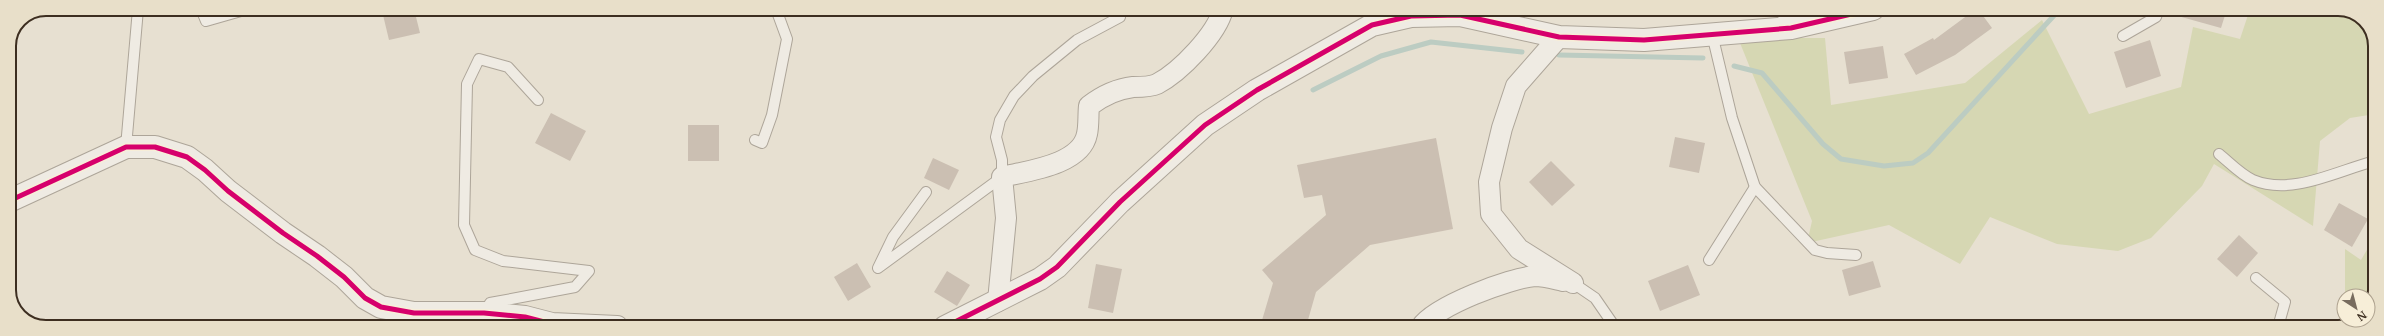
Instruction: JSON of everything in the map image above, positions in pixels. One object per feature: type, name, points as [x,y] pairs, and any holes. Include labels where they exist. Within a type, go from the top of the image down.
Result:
[{"type":"street","points":[[998,301],[1006,218],[1002,177],[1040,169],[1074,154],[1087,136],[1089,106],[1103,95],[1127,88],[1157,85],[1190,58],[1208,40],[1220,16]]},
{"type":"street","points":[[959,320],[998,301],[1057,267],[1120,202],[1205,125],[1257,90],[1372,25],[1411,16]]},
{"type":"street","points":[[1472,16],[1559,37],[1644,40],[1712,34],[1779,16]]},
{"type":"street","points":[[1559,37],[1516,86],[1502,128],[1489,182],[1491,214],[1519,249],[1573,283]]},
{"type":"street","points":[[16,198],[126,147],[155,147],[187,157],[277,229],[317,256],[344,277],[365,298],[381,307],[414,313],[484,313],[525,317],[537,320]]},
{"type":"street","points":[[1429,320],[1462,300],[1505,282],[1537,276],[1573,283]]},
{"type":"lane","points":[[126,147],[137,16]]},
{"type":"lane","points":[[204,16],[206,21],[224,16]]},
{"type":"lane","points":[[755,140],[762,143],[772,115],[787,39],[779,16]]},
{"type":"lane","points":[[2123,36],[2156,16]]},
{"type":"lane","points":[[926,192],[893,237],[878,268],[1002,177],[1002,160],[996,137],[1000,120],[1014,96],[1033,76],[1077,40],[1120,17]]},
{"type":"lane","points":[[1712,34],[1732,118],[1755,187],[1815,250],[1827,253],[1856,255]]},
{"type":"lane","points":[[484,313],[490,303],[575,287],[589,271],[503,261],[475,250],[464,225],[467,84],[479,59],[508,67],[538,100]]},
{"type":"lane","points":[[2218,154],[2252,180],[2280,187],[2368,164]]},
{"type":"lane","points":[[1709,260],[1755,187]]},
{"type":"lane","points":[[2256,278],[2285,302],[2280,320]]},
{"type":"lane","points":[[1573,283],[1595,298],[1610,320]]},
{"type":"green space","points":[[2248,16],[2342,16],[2356,22],[2366,35],[2368,44],[2368,115],[2350,118],[2320,141],[2313,226],[2214,164],[2202,186],[2151,238],[2118,251],[2057,244],[1990,217],[1960,264],[1889,225],[1807,243],[1812,221],[1738,38],[1825,38],[1831,105],[1965,83],[2042,20],[2089,114],[2181,87],[2193,27],[2240,39]]},
{"type":"green space","points":[[2368,248],[2368,288],[2345,288],[2345,249],[2361,260]]},
{"type":"building","points":[[383,16],[416,16],[420,33],[389,40]]},
{"type":"building","points":[[1967,16],[1983,16],[1992,28],[1955,55],[1916,75],[1904,54],[1933,38],[1934,40]]},
{"type":"building","points":[[2178,16],[2225,16],[2221,28]]},
{"type":"building","points":[[2150,40],[2161,76],[2126,88],[2114,52]]},
{"type":"building","points":[[1883,46],[1888,78],[1849,84],[1844,52]]},
{"type":"building","points":[[551,113],[586,131],[570,161],[535,143]]},
{"type":"building","points":[[688,125],[719,125],[719,161],[688,161]]},
{"type":"building","points":[[1675,137],[1705,143],[1699,173],[1669,167]]},
{"type":"building","points":[[1436,138],[1453,229],[1370,245],[1316,292],[1308,320],[1262,320],[1273,283],[1262,270],[1326,215],[1322,195],[1304,198],[1297,165]]},
{"type":"building","points":[[933,158],[959,170],[949,190],[924,178]]},
{"type":"building","points":[[1551,161],[1575,185],[1552,206],[1529,182]]},
{"type":"building","points":[[2339,203],[2368,219],[2352,247],[2324,230]]},
{"type":"building","points":[[2239,235],[2258,253],[2237,277],[2217,259]]},
{"type":"building","points":[[1873,261],[1881,287],[1849,296],[1842,270]]},
{"type":"building","points":[[857,263],[871,287],[848,301],[834,277]]},
{"type":"building","points":[[1096,264],[1122,269],[1113,313],[1088,308]]},
{"type":"building","points":[[1688,265],[1700,295],[1660,311],[1648,281]]},
{"type":"building","points":[[947,271],[970,285],[957,306],[934,292]]},
{"type":"waterway","points":[[1734,66],[1762,73],[1823,144],[1841,159],[1884,166],[1913,163],[1928,153],[2054,16]]},
{"type":"waterway","points":[[1313,90],[1381,56],[1431,42],[1522,52]]},
{"type":"waterway","points":[[1559,55],[1703,58]]},
{"type":"cycle path","points":[[959,320],[1040,279],[1057,267],[1120,202],[1205,125],[1257,90],[1372,25],[1411,16]]},
{"type":"cycle path","points":[[1464,16],[1559,37],[1644,40],[1791,28],[1843,16]]},
{"type":"cycle path","points":[[16,198],[126,147],[155,147],[187,157],[205,170],[228,191],[344,277],[365,298],[381,307],[414,313],[484,313],[525,317],[537,320]]}]
